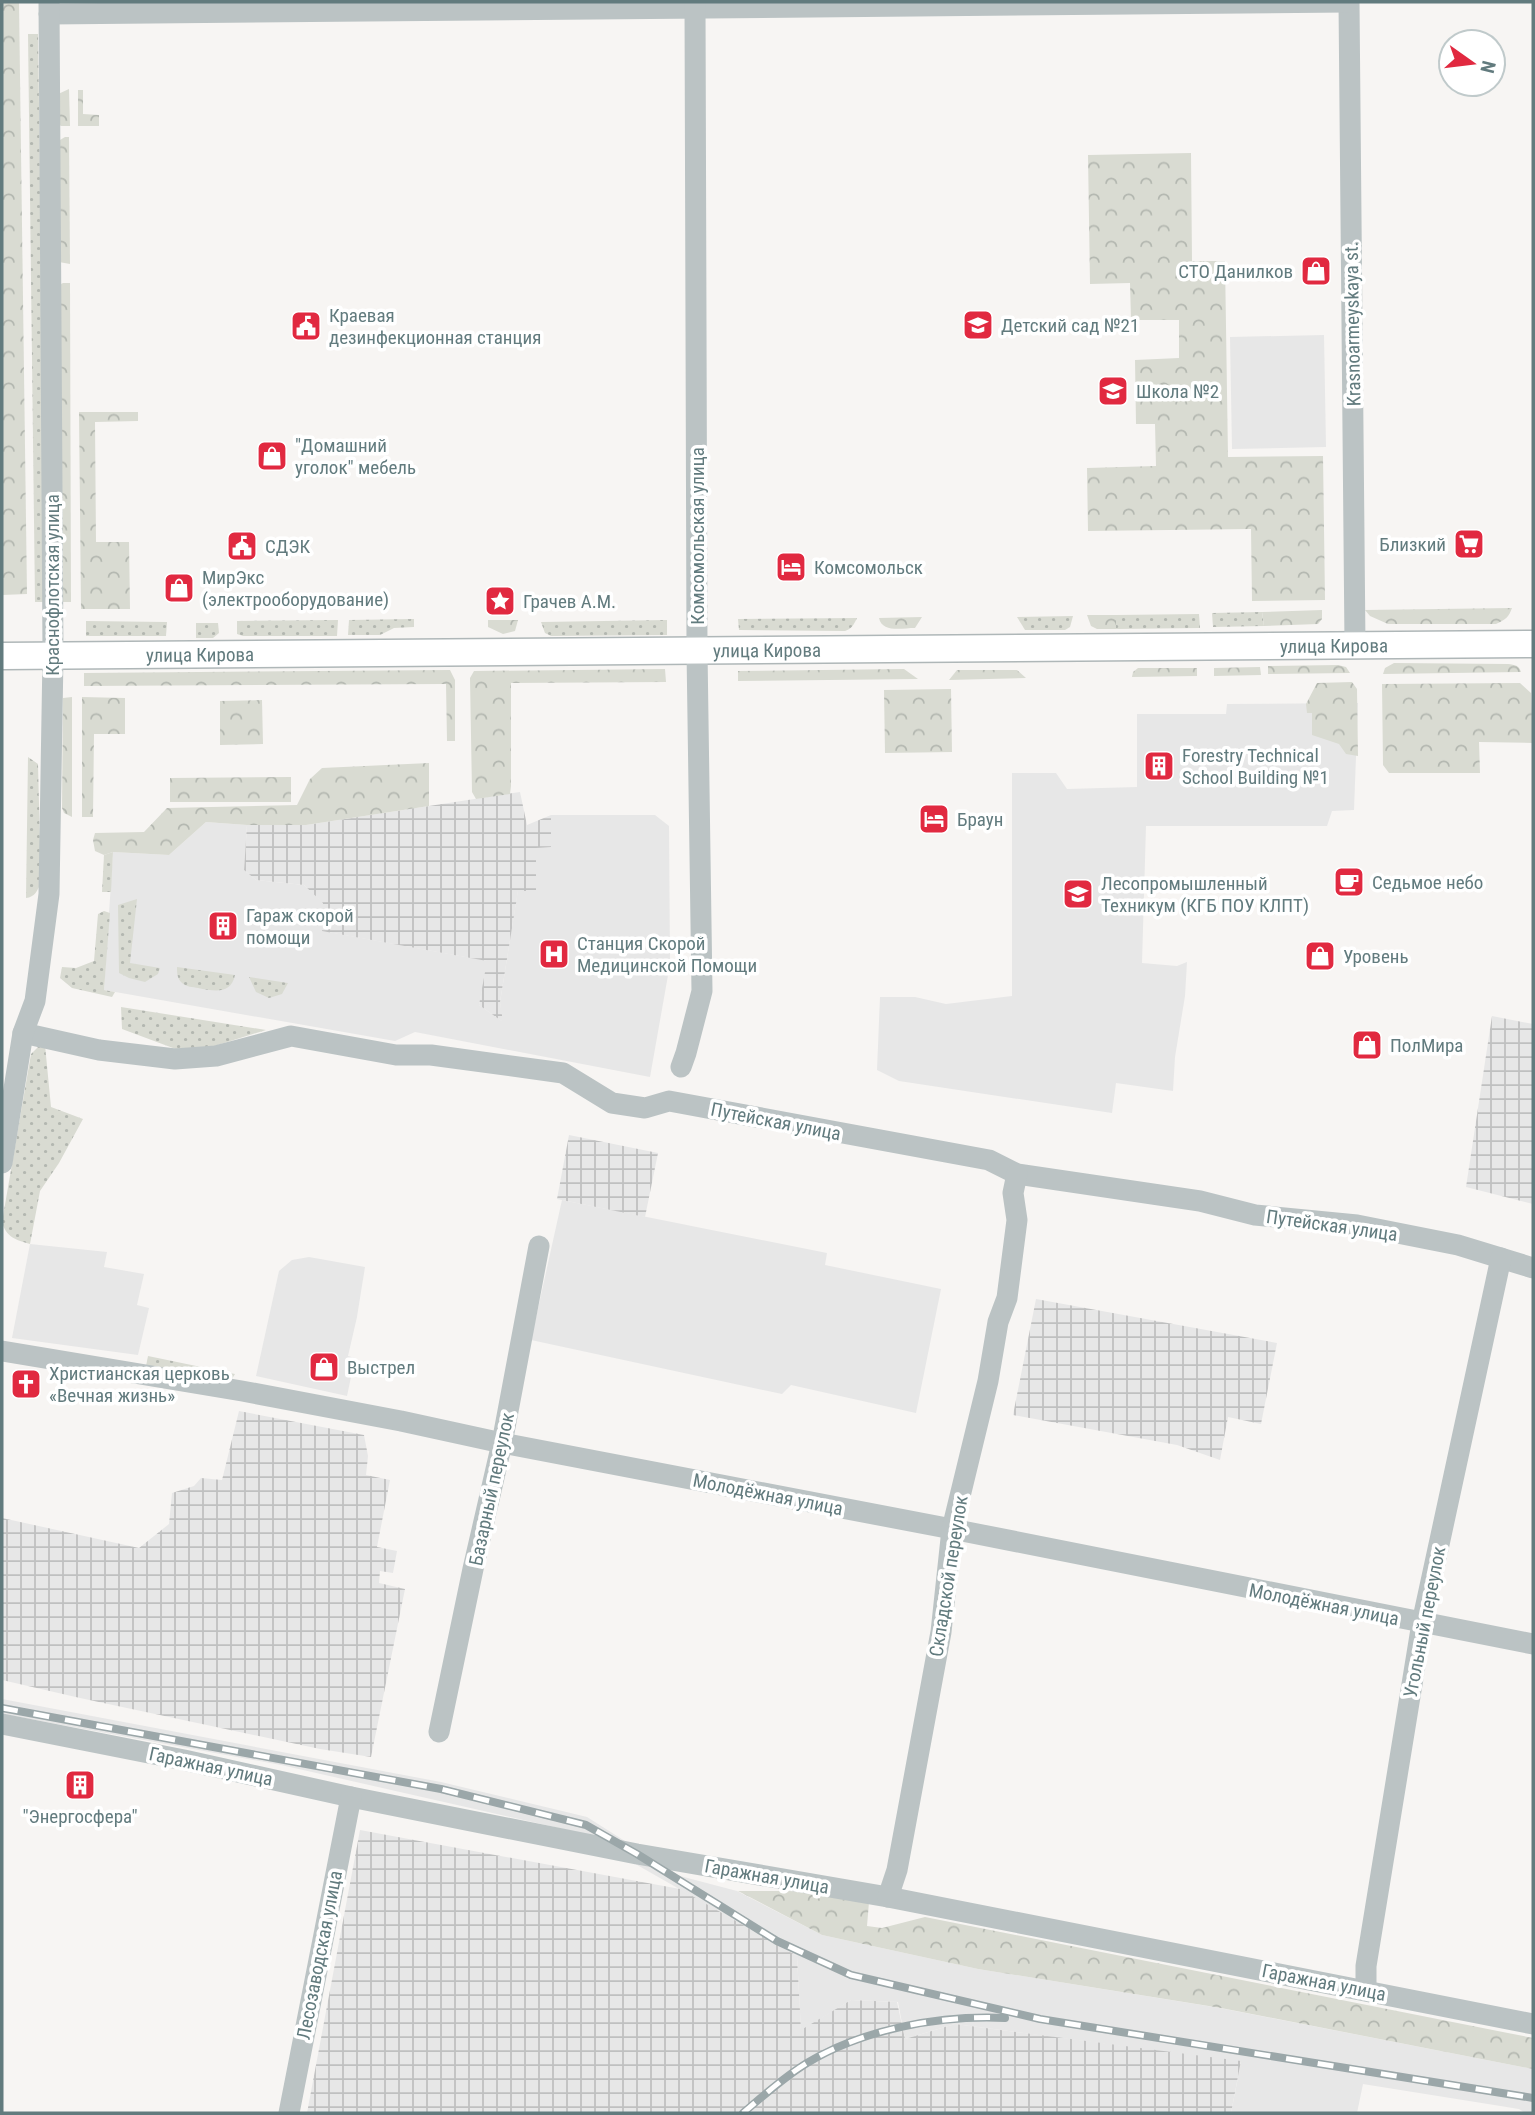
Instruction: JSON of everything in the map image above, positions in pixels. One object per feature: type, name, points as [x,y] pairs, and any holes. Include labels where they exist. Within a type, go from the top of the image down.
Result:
[{"type":"main road","name":"улица Кирова","points":[[2,656],[1533,644]]},
{"type":"street","points":[[49,8],[1348,2]]},
{"type":"street","name":"Krasnoarmeyskaya st.","points":[[1348,2],[1355,645]]},
{"type":"street","name":"Комсомольская улица","points":[[681,1067],[702,991],[697,651],[695,5]]},
{"type":"street","name":"Краснофлотская улица","points":[[2,1163],[23,1032],[35,1000],[49,894],[53,656],[49,8]]},
{"type":"street","name":"Путейская улица","points":[[23,1032],[99,1050],[175,1059],[216,1056],[291,1036],[396,1055],[431,1055],[563,1073],[612,1102],[645,1108],[669,1101],[989,1160],[1017,1174],[1200,1201],[1255,1214],[1357,1225],[1458,1245],[1533,1268]]},
{"type":"street","name":"Складской переулок","points":[[888,1897],[897,1870],[941,1632],[952,1529],[988,1381],[998,1322],[1007,1298],[1017,1220],[1013,1193],[1017,1174]]},
{"type":"street","name":"Базарный переулок","points":[[439,1732],[502,1443],[539,1246]]},
{"type":"street","name":"Угольный переулок","points":[[1366,1990],[1367,1966],[1422,1623],[1501,1258]]},
{"type":"street","name":"Молодёжная улица","points":[[2,1350],[269,1396],[1533,1644]]},
{"type":"street","name":"Гаражная улица","points":[[2,1724],[637,1854],[888,1897],[1533,2024]]},
{"type":"street","name":"Лесозаводская улица","points":[[289,2113],[351,1797]]},
{"type":"shaded area","points":[[1324,335],[1326,447],[1232,449],[1230,337]]},
{"type":"shaded area","name":"Лесопромышленный Техникум (КГБ ПОУ КЛПТ)","points":[[1358,703],[1354,810],[1332,811],[1327,826],[1146,826],[1142,963],[1177,966],[1187,962],[1173,1091],[1116,1083],[1112,1113],[899,1081],[877,1070],[880,997],[915,997],[946,1004],[1012,996],[1012,773],[1056,773],[1067,789],[1137,787],[1137,714],[1226,714],[1227,704]]},
{"type":"shaded area","points":[[520,792],[527,825],[551,815],[551,847],[536,848],[536,891],[518,891],[500,1002],[503,1022],[479,1005],[487,961],[322,931],[323,903],[304,885],[256,880],[244,870],[247,825],[306,825]]},
{"type":"shaded area","points":[[551,815],[655,815],[669,826],[670,964],[650,1077],[415,1032],[395,1041],[104,990],[113,852],[169,855],[206,822],[247,825],[244,870],[256,880],[304,885],[324,903],[323,931],[488,961],[479,1005],[502,1021],[500,1002],[518,890],[536,891],[536,847],[551,847]]},
{"type":"shaded area","points":[[1492,1016],[1533,1024],[1533,1204],[1466,1187]]},
{"type":"shaded area","points":[[569,1135],[658,1153],[645,1217],[557,1199]]},
{"type":"shaded area","points":[[562,1200],[827,1253],[825,1265],[941,1289],[916,1413],[791,1385],[782,1394],[531,1340]]},
{"type":"shaded area","points":[[30,1244],[107,1252],[104,1267],[144,1274],[137,1305],[149,1308],[138,1355],[12,1338]]},
{"type":"shaded area","points":[[309,1257],[365,1267],[348,1356],[355,1358],[347,1396],[256,1376],[279,1271],[292,1260]]},
{"type":"shaded area","points":[[1036,1299],[1277,1343],[1261,1424],[1228,1417],[1220,1460],[1177,1445],[1013,1415]]},
{"type":"shaded area","points":[[239,1411],[364,1435],[368,1456],[366,1475],[390,1480],[377,1547],[397,1551],[393,1573],[380,1571],[379,1583],[405,1589],[371,1757],[320,1749],[2,1680],[2,1518],[139,1548],[169,1524],[172,1493],[194,1486],[201,1478],[222,1480]]},
{"type":"shaded area","points":[[2,1699],[441,1782],[587,1817],[680,1876],[737,1891],[822,1935],[978,1969],[1220,2008],[1533,2069],[1533,2113],[1363,2084],[1357,2113],[1231,2113],[1241,2062],[955,2024],[905,2039],[898,2002],[851,2000],[801,2031],[797,1956],[581,1833],[281,1765],[2,1714]]},
{"type":"shaded area","points":[[360,1830],[680,1889],[797,1956],[801,2030],[851,2000],[897,2002],[905,2039],[955,2024],[1241,2061],[1231,2113],[307,2113]]},
{"type":"green space","points":[[2,2],[19,2],[27,594],[2,595]]},
{"type":"green space","points":[[28,34],[38,34],[46,602],[35,602]]},
{"type":"green space","points":[[69,89],[70,126],[61,126],[58,124],[56,95]]},
{"type":"green space","points":[[78,90],[83,90],[83,114],[99,115],[99,126],[78,126]]},
{"type":"green space","points":[[69,137],[70,264],[59,262],[60,140]]},
{"type":"green space","points":[[1191,153],[1192,261],[1225,261],[1228,457],[1323,456],[1325,600],[1252,601],[1251,529],[1088,531],[1087,468],[1156,466],[1155,424],[1136,424],[1135,360],[1179,358],[1179,320],[1131,320],[1130,283],[1090,284],[1088,155]]},
{"type":"green space","points":[[70,283],[71,602],[58,602],[59,285]]},
{"type":"green space","points":[[79,412],[138,412],[138,421],[95,422],[96,542],[129,542],[130,609],[81,609]]},
{"type":"green space","points":[[1512,608],[1506,618],[1496,624],[1388,624],[1370,616],[1365,610]]},
{"type":"green space","points":[[1322,610],[1322,619],[1318,624],[1264,626],[1262,612]]},
{"type":"green space","points":[[1262,612],[1264,626],[1213,627],[1212,613]]},
{"type":"green space","points":[[1199,614],[1200,628],[1116,629],[1116,615]]},
{"type":"green space","points":[[1087,615],[1116,615],[1116,629],[1097,629],[1091,626]]},
{"type":"green space","points":[[1073,616],[1070,627],[1065,630],[1025,630],[1017,617]]},
{"type":"green space","points":[[922,617],[915,628],[899,629],[884,626],[879,618]]},
{"type":"green space","points":[[857,618],[851,628],[845,631],[739,630],[738,619]]},
{"type":"green space","points":[[414,619],[414,627],[394,628],[380,635],[348,635],[349,620]]},
{"type":"green space","points":[[338,620],[337,636],[237,634],[237,621]]},
{"type":"green space","points":[[488,620],[518,620],[515,631],[503,634],[488,627]]},
{"type":"green space","points":[[667,620],[667,635],[551,636],[545,633],[541,622]]},
{"type":"green space","points":[[86,621],[167,622],[166,636],[86,636]]},
{"type":"green space","points":[[196,623],[218,623],[219,633],[213,638],[196,638]]},
{"type":"green space","points":[[1394,663],[1508,664],[1515,665],[1521,672],[1383,674],[1385,668]]},
{"type":"green space","points":[[1268,666],[1346,667],[1350,673],[1268,674]]},
{"type":"green space","points":[[1260,667],[1261,675],[1214,676],[1214,668]]},
{"type":"green space","points":[[1138,668],[1197,668],[1197,676],[1132,677]]},
{"type":"green space","points":[[665,669],[666,682],[511,683],[510,794],[476,799],[472,792],[470,678],[474,671]]},
{"type":"green space","points":[[904,669],[918,679],[738,681],[738,671]]},
{"type":"green space","points":[[450,670],[455,680],[455,741],[447,741],[446,684],[84,686],[84,673]]},
{"type":"green space","points":[[957,670],[1017,670],[1026,678],[949,680]]},
{"type":"green space","points":[[1352,682],[1357,689],[1358,756],[1346,754],[1339,744],[1312,735],[1312,713],[1307,713],[1306,704],[1317,683]]},
{"type":"green space","points":[[1520,683],[1531,693],[1533,743],[1479,742],[1480,773],[1389,773],[1383,765],[1382,684]]},
{"type":"green space","points":[[951,689],[952,752],[885,753],[884,690]]},
{"type":"green space","points":[[72,697],[72,817],[64,813],[62,808],[63,698]]},
{"type":"green space","points":[[82,697],[125,698],[125,734],[94,734],[93,817],[82,817]]},
{"type":"green space","points":[[262,700],[263,744],[220,745],[220,701]]},
{"type":"green space","points":[[28,757],[38,764],[41,883],[34,895],[26,898]]},
{"type":"green space","points":[[429,763],[429,806],[306,825],[206,822],[169,855],[113,852],[104,855],[95,851],[95,833],[144,832],[167,808],[297,805],[310,779],[322,768]]},
{"type":"green space","points":[[291,777],[291,802],[170,802],[170,778]]},
{"type":"green space","points":[[113,852],[111,892],[102,892],[104,855]]},
{"type":"green space","points":[[137,899],[130,963],[160,968],[158,974],[145,982],[119,973],[118,905]]},
{"type":"green space","points":[[104,911],[110,913],[104,990],[115,992],[112,997],[72,988],[60,978],[62,967],[76,968],[94,961],[98,914]]},
{"type":"green space","points":[[177,967],[235,975],[226,989],[210,990],[184,984],[178,977]]},
{"type":"green space","points":[[249,977],[288,983],[282,994],[269,998],[256,992]]},
{"type":"green space","points":[[121,1007],[266,1030],[189,1054],[122,1029]]},
{"type":"green space","points":[[45,1045],[51,1107],[83,1119],[40,1191],[30,1244],[12,1237],[2,1222],[31,1054],[38,1047]]},
{"type":"green space","points":[[148,1356],[235,1374],[230,1382],[146,1366]]},
{"type":"green space","points":[[738,1891],[790,1891],[869,1902],[867,1926],[882,1928],[925,1917],[1533,2038],[1533,2069],[1221,2008],[978,1969],[822,1935]]},
{"type":"railway","points":[[2,1708],[441,1789],[586,1825],[777,1941],[851,1975],[1040,2019],[1533,2098]]},
{"type":"railway","points":[[743,2113],[798,2068],[852,2041],[929,2022],[1005,2018]]},
{"type":"place","name":"СТО Данилков","points":[[1316,271]]},
{"type":"place","name":"Детский сад №21","points":[[978,325]]},
{"type":"place","name":"Краевая дезинфекционная станция","points":[[306,326]]},
{"type":"place","name":"Школа №2","points":[[1113,391]]},
{"type":"place","name":"\"Домашний уголок\" мебель","points":[[272,456]]},
{"type":"place","name":"Близкий","points":[[1469,544]]},
{"type":"place","name":"СДЭК","points":[[242,546]]},
{"type":"place","name":"Комсомольск","points":[[791,567]]},
{"type":"place","name":"МирЭкс (электрооборудование)","points":[[179,588]]},
{"type":"place","name":"Грачев А.М.","points":[[500,601]]},
{"type":"place","name":"Forestry Technical School Building №1","points":[[1159,766]]},
{"type":"place","name":"Браун","points":[[934,819]]},
{"type":"place","name":"Седьмое небо","points":[[1349,882]]},
{"type":"place","name":"Лесопромышленный Техникум (КГБ ПОУ КЛПТ)","points":[[1078,894]]},
{"type":"place","name":"Гараж скорой помощи","points":[[223,926]]},
{"type":"place","name":"Станция Скорой Медицинской Помощи","points":[[554,954]]},
{"type":"place","name":"Уровень","points":[[1320,956]]},
{"type":"place","name":"ПолМира","points":[[1367,1045]]},
{"type":"place","name":"Выстрел","points":[[324,1367]]},
{"type":"place","name":"Христианская церковь «Вечная жизнь»","points":[[26,1384]]},
{"type":"place","name":"\"Энергосфера\"","points":[[80,1785]]}]
